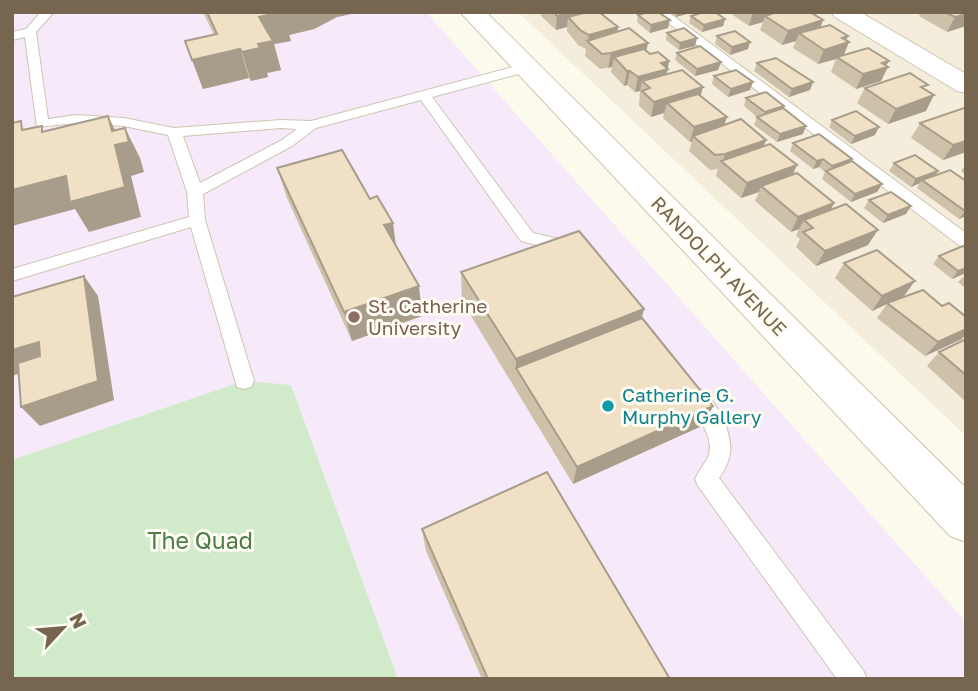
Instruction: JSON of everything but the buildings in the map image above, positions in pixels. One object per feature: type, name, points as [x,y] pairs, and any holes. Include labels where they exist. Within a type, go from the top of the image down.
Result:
[{"type":"main road","name":"RANDOLPH AVENUE","points":[[472,12],[966,520]]},
{"type":"main road","points":[[843,12],[966,85]]},
{"type":"lane","points":[[12,36],[30,32],[48,12]]},
{"type":"lane","points":[[660,12],[966,242]]},
{"type":"lane","points":[[30,32],[42,124],[76,119],[124,122],[174,132],[281,124],[311,125],[525,68]]},
{"type":"lane","points":[[424,95],[527,237],[565,246],[585,260]]},
{"type":"lane","points":[[195,192],[287,143],[311,125]]},
{"type":"lane","points":[[174,132],[195,192],[197,220],[244,381]]},
{"type":"lane","points":[[12,275],[197,220]]},
{"type":"lane","points":[[688,387],[705,408],[718,436],[719,458],[706,479],[854,679]]},
{"type":"shaded area","name":"St. Catherine University","points":[[12,12],[426,12],[966,622],[966,679],[12,679]]},
{"type":"shaded area","points":[[518,12],[966,12],[966,436]]},
{"type":"green space","name":"The Quad","points":[[244,381],[291,385],[398,679],[12,679],[12,460]]},
{"type":"place","name":"St. Catherine University","points":[[354,317]]},
{"type":"place","name":"Catherine G. Murphy Gallery","points":[[608,406]]}]
